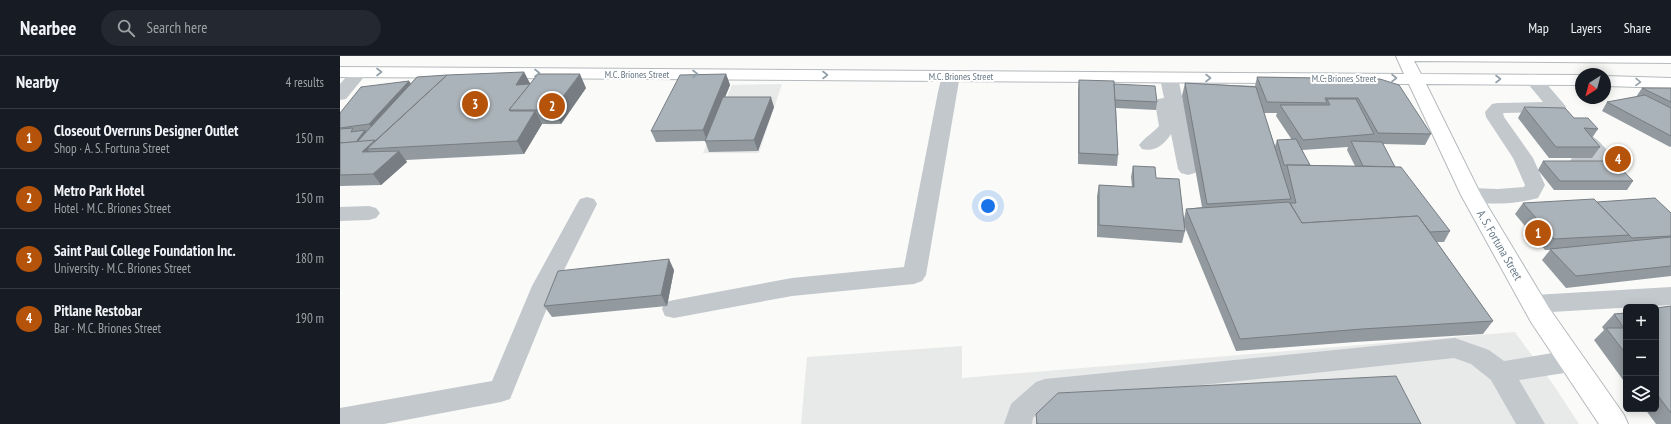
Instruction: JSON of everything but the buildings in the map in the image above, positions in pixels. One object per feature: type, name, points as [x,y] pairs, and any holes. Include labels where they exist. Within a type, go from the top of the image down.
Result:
[{"type":"main road","name":"A. S. Fortuna Street","points":[[1404,56],[1471,195],[1534,304],[1571,362],[1614,424]]},
{"type":"main road","points":[[1416,56],[1671,58]]},
{"type":"main road","name":"M.C. Briones Street","points":[[340,72],[1575,80]]},
{"type":"main road","points":[[1611,81],[1671,83]]},
{"type":"street","points":[[340,95],[360,72]]},
{"type":"street","points":[[674,309],[792,287],[914,275],[951,75]]},
{"type":"street","points":[[1149,145],[1160,137],[1168,126],[1164,78]]},
{"type":"street","points":[[1164,78],[1188,169]]},
{"type":"street","points":[[1471,195],[1498,196],[1531,193],[1535,185],[1526,162],[1495,118],[1494,112],[1498,108],[1562,112],[1533,79]]},
{"type":"street","points":[[1526,162],[1606,162],[1586,140]]},
{"type":"street","points":[[340,420],[501,391],[544,286],[587,204]]},
{"type":"street","points":[[340,214],[369,213]]},
{"type":"street","points":[[1534,304],[1671,296]]},
{"type":"street","points":[[1018,424],[1021,412],[1045,390],[1455,348],[1480,357],[1500,372],[1531,424]]},
{"type":"street","points":[[1500,372],[1571,362]]},
{"type":"shaded area","points":[[782,84],[759,153],[703,153],[732,85]]},
{"type":"shaded area","points":[[1515,332],[1555,387],[1579,424],[801,424],[807,357],[962,346],[962,378]]},
{"type":"place","name":"Saint Paul College Foundation Inc.","points":[[475,104]]},
{"type":"place","name":"Metro Park Hotel","points":[[552,106]]},
{"type":"place","name":"Pitlane Restobar","points":[[1618,159]]},
{"type":"place","name":"Closeout Overruns Designer Outlet","points":[[1538,233]]}]
